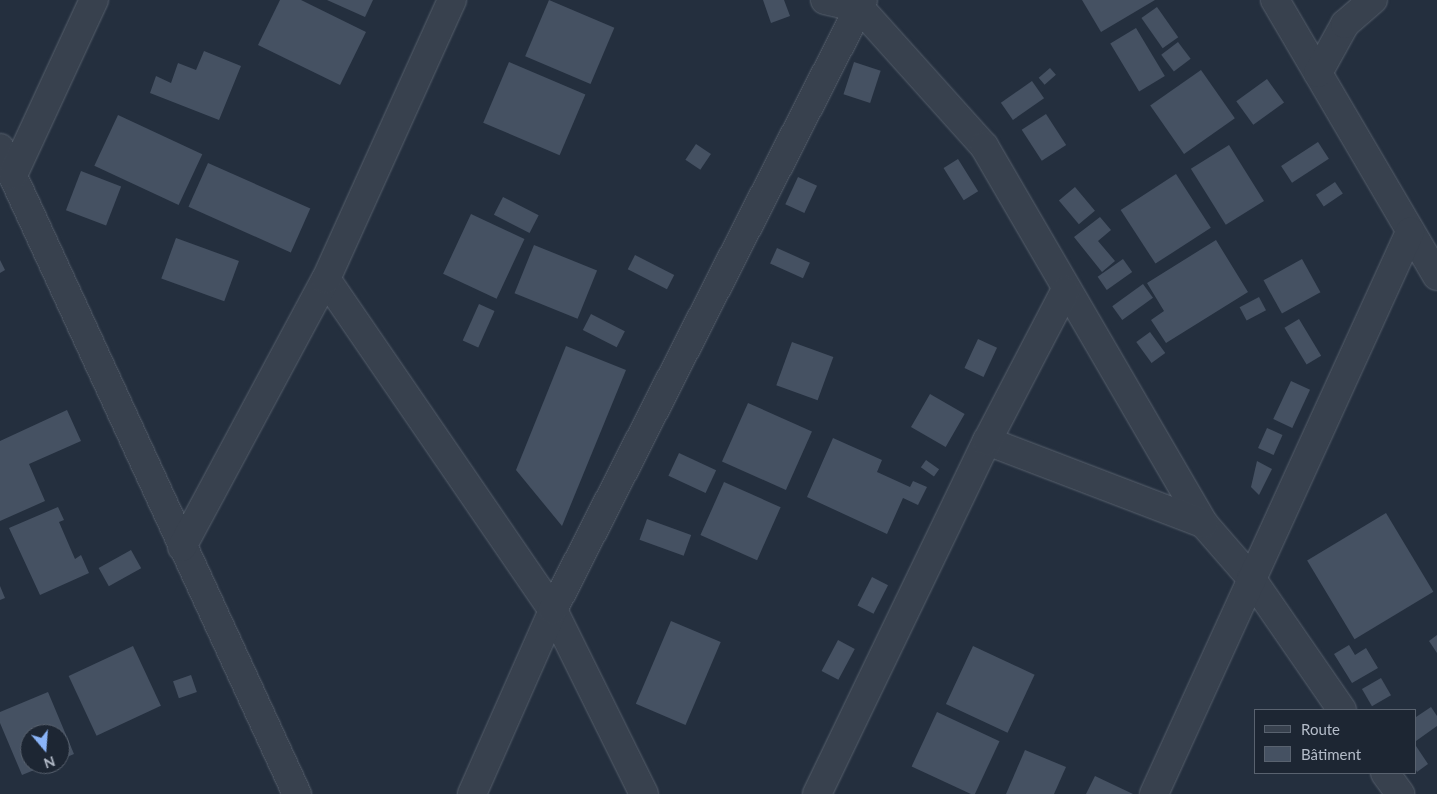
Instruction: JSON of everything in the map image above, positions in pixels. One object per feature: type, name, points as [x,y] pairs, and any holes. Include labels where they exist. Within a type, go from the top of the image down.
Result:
[{"type":"street","points":[[94,0],[4,159],[297,794]]},
{"type":"street","points":[[182,547],[326,279],[452,0]]},
{"type":"street","points":[[825,0],[862,4],[984,146],[1066,291],[1204,524],[1251,578],[1341,709]]},
{"type":"street","points":[[1275,0],[1437,276]]},
{"type":"street","points":[[1318,73],[1345,24],[1374,0]]},
{"type":"street","points":[[472,794],[553,610],[862,4]]},
{"type":"street","points":[[1154,794],[1410,232]]},
{"type":"street","points":[[326,279],[553,610],[644,794]]},
{"type":"street","points":[[816,794],[987,441],[1066,291]]},
{"type":"street","points":[[987,441],[1204,524]]},
{"type":"street","points":[[1386,774],[1400,794]]},
{"type":"building","points":[[280,0],[301,0],[366,32],[340,85],[258,45]]},
{"type":"building","points":[[327,0],[373,0],[365,17]]},
{"type":"building","points":[[549,0],[614,28],[591,84],[525,56]]},
{"type":"building","points":[[763,0],[784,0],[790,16],[771,23]]},
{"type":"building","points":[[1082,0],[1155,0],[1101,32]]},
{"type":"building","points":[[1157,7],[1178,37],[1163,48],[1141,18]]},
{"type":"building","points":[[1136,28],[1165,76],[1139,91],[1110,43]]},
{"type":"building","points":[[1178,42],[1191,59],[1174,71],[1161,55]]},
{"type":"building","points":[[204,51],[241,66],[219,120],[150,93],[156,76],[171,83],[178,63],[196,70]]},
{"type":"building","points":[[509,62],[585,94],[560,155],[483,123]]},
{"type":"building","points":[[854,62],[881,71],[870,103],[843,94]]},
{"type":"building","points":[[1050,68],[1056,75],[1045,85],[1039,78]]},
{"type":"building","points":[[1201,70],[1235,118],[1184,154],[1150,106]]},
{"type":"building","points":[[1267,79],[1284,102],[1253,125],[1236,101]]},
{"type":"building","points":[[1032,81],[1044,98],[1013,120],[1001,103]]},
{"type":"building","points":[[1046,114],[1066,145],[1042,161],[1022,130]]},
{"type":"building","points":[[118,115],[202,154],[179,205],[94,166]]},
{"type":"building","points":[[1318,142],[1329,159],[1292,183],[1281,166]]},
{"type":"building","points":[[696,144],[711,154],[700,170],[685,160]]},
{"type":"building","points":[[1229,145],[1264,201],[1226,225],[1191,169]]},
{"type":"building","points":[[958,159],[978,191],[964,200],[944,168]]},
{"type":"building","points":[[208,163],[310,209],[291,252],[188,207]]},
{"type":"building","points":[[81,171],[121,186],[106,226],[66,210]]},
{"type":"building","points":[[1176,174],[1211,228],[1156,264],[1121,210]]},
{"type":"building","points":[[798,177],[817,186],[804,213],[785,204]]},
{"type":"building","points":[[1335,182],[1343,194],[1324,206],[1316,195]]},
{"type":"building","points":[[1075,187],[1095,211],[1079,224],[1059,200]]},
{"type":"building","points":[[503,197],[539,215],[530,233],[494,215]]},
{"type":"building","points":[[471,214],[524,239],[497,299],[443,274]]},
{"type":"building","points":[[1100,217],[1111,230],[1098,241],[1115,261],[1102,272],[1074,237]]},
{"type":"building","points":[[176,238],[239,261],[224,301],[161,278]]},
{"type":"building","points":[[1216,240],[1248,292],[1166,343],[1151,320],[1164,311],[1147,283]]},
{"type":"building","points":[[534,245],[597,270],[578,319],[515,293]]},
{"type":"building","points":[[777,248],[810,263],[803,278],[770,264]]},
{"type":"building","points":[[635,255],[674,275],[667,289],[628,269]]},
{"type":"building","points":[[1123,259],[1132,272],[1107,290],[1098,277]]},
{"type":"building","points":[[1302,259],[1320,292],[1282,314],[1264,280]]},
{"type":"building","points":[[0,260],[5,270],[0,273]]},
{"type":"building","points":[[1143,284],[1153,298],[1122,320],[1112,306]]},
{"type":"building","points":[[1259,297],[1266,310],[1247,321],[1240,307]]},
{"type":"building","points":[[479,304],[495,311],[478,347],[463,341]]},
{"type":"building","points":[[591,314],[625,331],[617,347],[583,330]]},
{"type":"building","points":[[1299,319],[1321,356],[1307,365],[1284,328]]},
{"type":"building","points":[[1150,332],[1165,353],[1152,363],[1136,342]]},
{"type":"building","points":[[978,339],[997,348],[984,377],[964,368]]},
{"type":"building","points":[[792,342],[833,357],[818,400],[776,385]]},
{"type":"building","points":[[566,346],[626,370],[562,526],[516,470]]},
{"type":"building","points":[[1291,381],[1310,390],[1292,428],[1273,419]]},
{"type":"building","points":[[930,394],[965,414],[946,447],[911,427]]},
{"type":"building","points":[[748,403],[812,431],[786,490],[722,461]]},
{"type":"building","points":[[67,410],[81,441],[29,464],[45,501],[0,521],[0,441]]},
{"type":"building","points":[[1267,428],[1283,435],[1274,455],[1258,448]]},
{"type":"building","points":[[833,438],[882,460],[877,472],[910,487],[913,481],[927,487],[918,505],[903,498],[887,534],[807,497]]},
{"type":"building","points":[[679,453],[716,470],[706,493],[668,476]]},
{"type":"building","points":[[926,460],[939,469],[934,477],[921,467]]},
{"type":"building","points":[[1257,461],[1272,469],[1259,495],[1251,487]]},
{"type":"building","points":[[724,482],[781,507],[757,560],[700,535]]},
{"type":"building","points":[[58,507],[64,520],[59,522],[75,559],[81,555],[89,573],[40,595],[9,528]]},
{"type":"building","points":[[1386,513],[1433,592],[1355,639],[1307,560]]},
{"type":"building","points":[[647,519],[691,535],[684,556],[639,540]]},
{"type":"building","points":[[131,550],[141,568],[109,586],[99,568]]},
{"type":"building","points":[[872,577],[888,585],[874,614],[857,606]]},
{"type":"building","points":[[0,586],[5,598],[0,600]]},
{"type":"building","points":[[671,621],[721,642],[686,725],[636,704]]},
{"type":"building","points":[[1437,635],[1437,653],[1429,641]]},
{"type":"building","points":[[838,640],[855,649],[838,680],[822,671]]},
{"type":"building","points":[[1349,645],[1355,655],[1366,648],[1378,668],[1352,683],[1334,654]]},
{"type":"building","points":[[133,646],[161,706],[97,736],[69,676]]},
{"type":"building","points":[[973,646],[1035,675],[1008,733],[946,704]]},
{"type":"building","points":[[191,675],[197,692],[179,698],[173,681]]},
{"type":"building","points":[[1381,678],[1391,695],[1372,706],[1362,689]]},
{"type":"building","points":[[48,692],[61,724],[20,724],[20,770],[0,723],[0,712]]},
{"type":"building","points":[[1431,707],[1437,716],[1437,726],[1417,740],[1417,716]]},
{"type":"building","points":[[937,712],[1000,741],[975,794],[971,794],[912,766]]},
{"type":"building","points":[[70,744],[74,754],[70,756]]},
{"type":"building","points":[[1417,748],[1428,764],[1417,772]]},
{"type":"building","points":[[1025,750],[1066,767],[1054,794],[1006,794]]},
{"type":"building","points":[[1095,776],[1133,794],[1086,794]]}]
